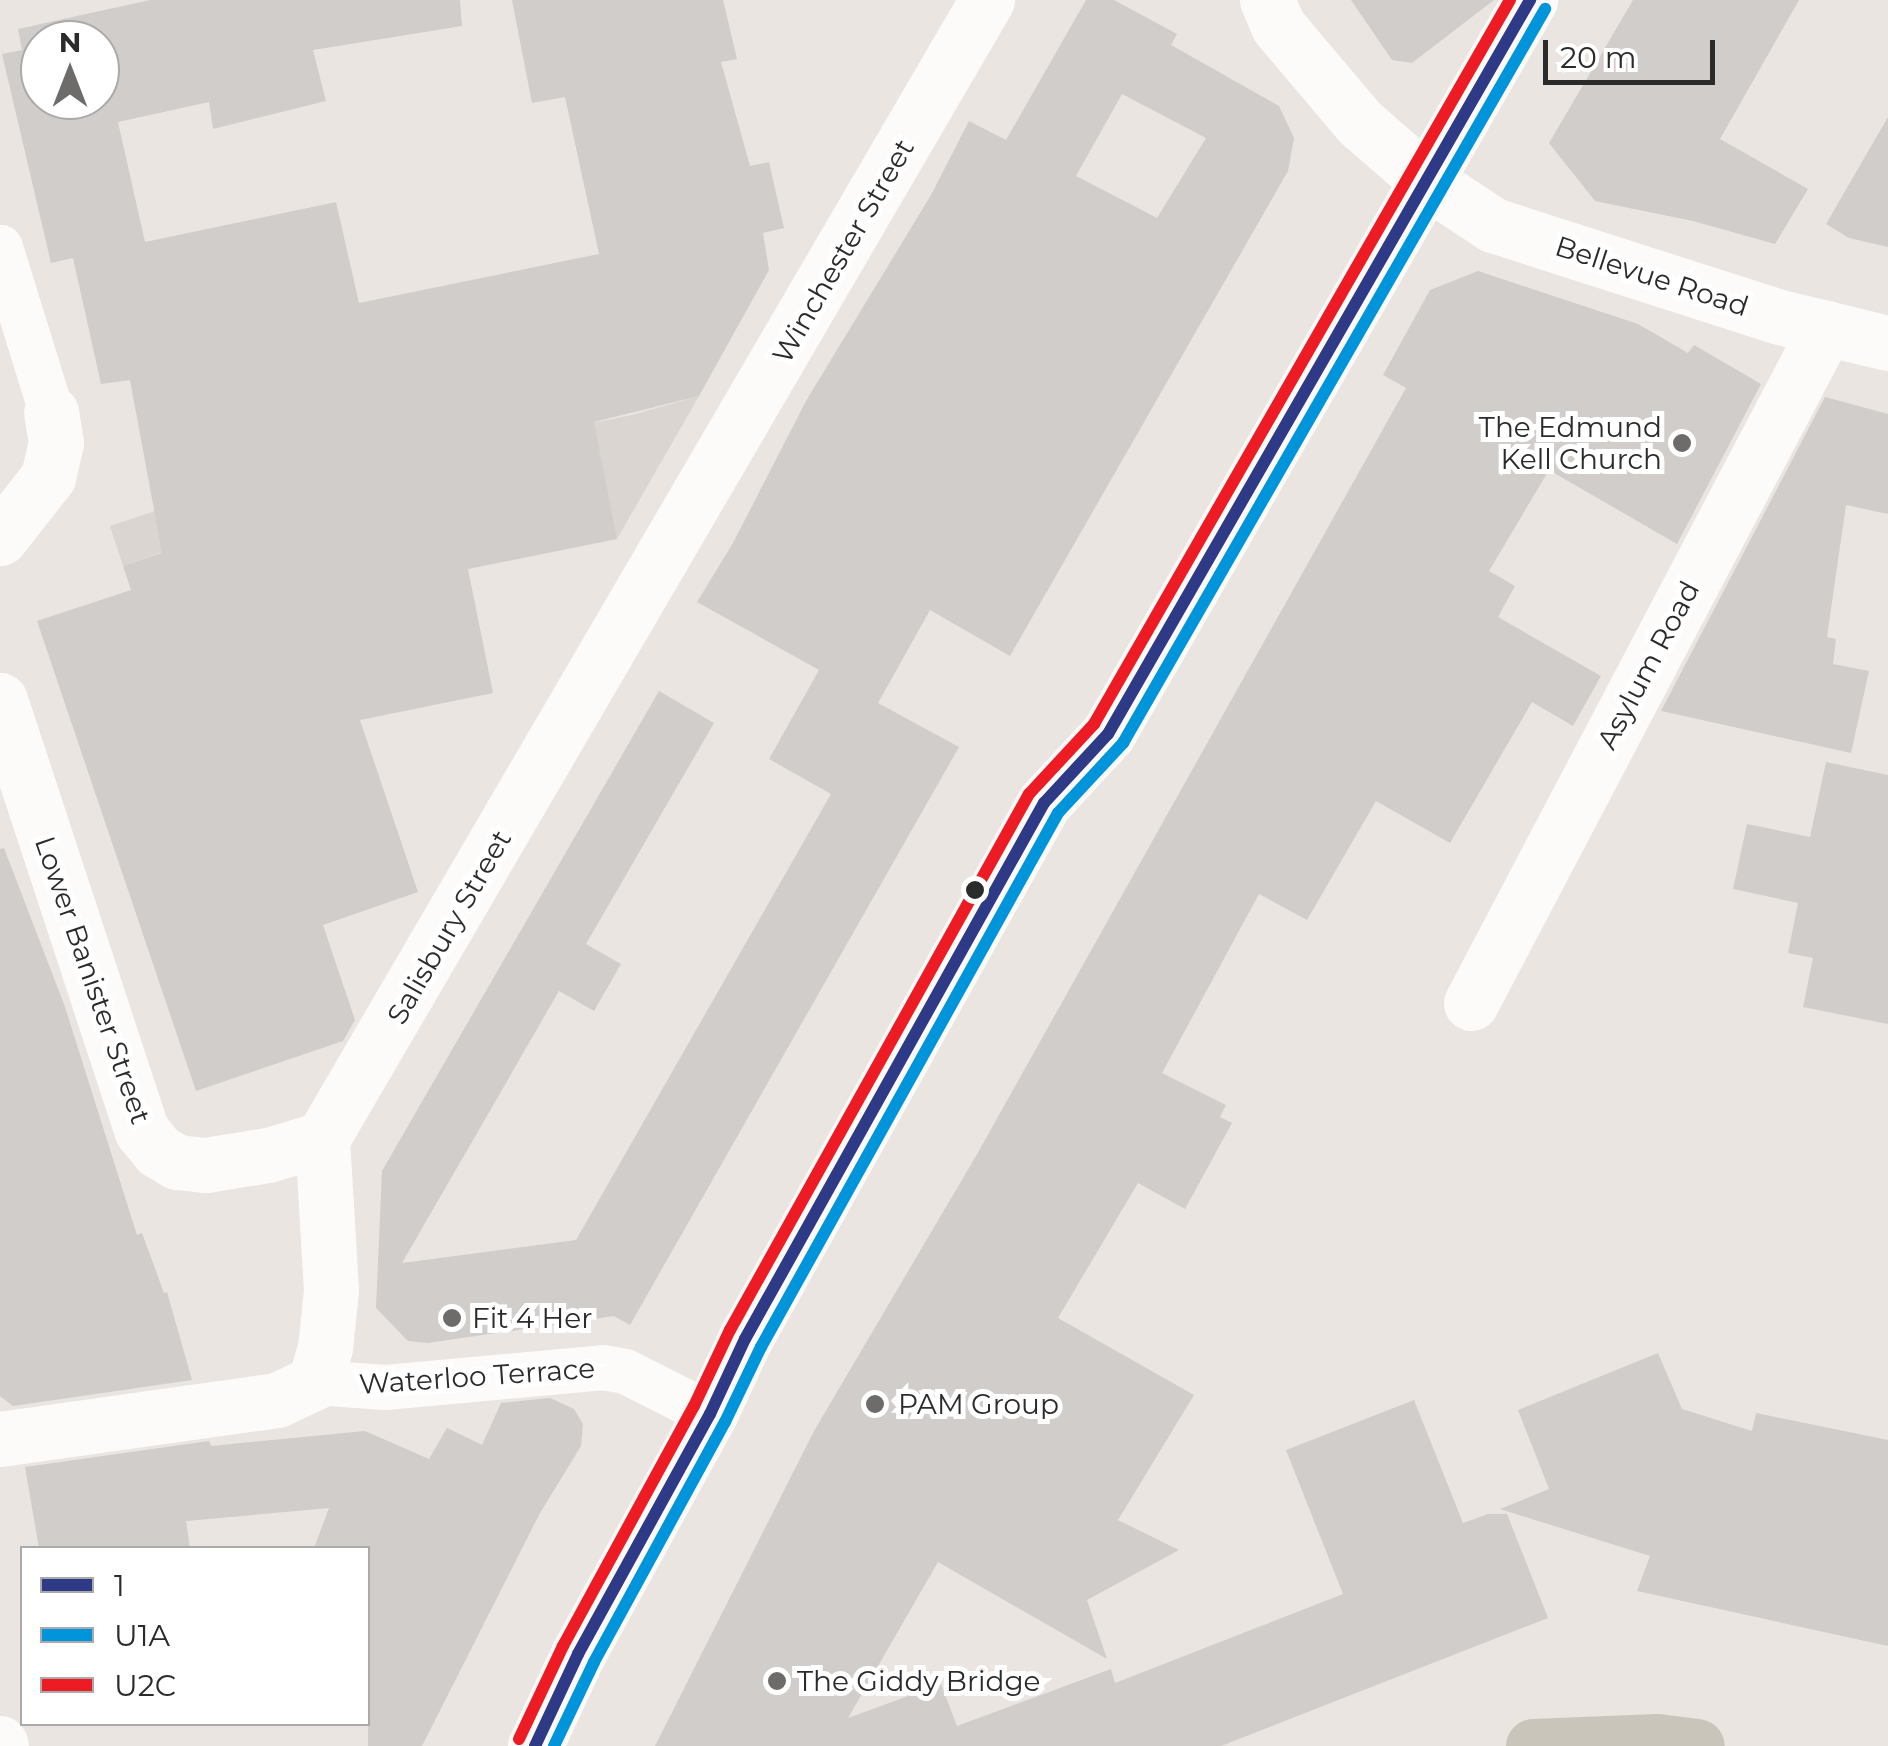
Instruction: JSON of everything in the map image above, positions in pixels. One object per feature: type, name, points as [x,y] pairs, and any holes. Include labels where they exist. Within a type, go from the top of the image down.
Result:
[{"type":"main road","points":[[1533,1746],[1657,1740],[1697,1746]]},
{"type":"street","name":"Winchester Street","points":[[697,501],[987,0]]},
{"type":"street","name":"Bellevue Road","points":[[1267,0],[1278,26],[1359,122],[1428,182],[1493,226],[1826,328],[1888,343]]},
{"type":"street","points":[[536,1746],[578,1654],[710,1414],[754,1322],[1044,803],[1108,734],[1530,0]]},
{"type":"street","points":[[0,247],[51,412],[56,444],[48,477],[0,538]]},
{"type":"street","name":"Asylum Road","points":[[1471,1003],[1826,328]]},
{"type":"street","name":"Salisbury Street","points":[[322,1139],[697,501]]},
{"type":"street","name":"Lower Banister Street","points":[[0,700],[142,1132],[158,1151],[177,1162],[206,1165],[268,1156],[322,1139]]},
{"type":"street","points":[[315,1382],[325,1348],[331,1290],[322,1139]]},
{"type":"street","name":"Waterloo Terrace","points":[[0,1439],[276,1400],[315,1382],[385,1387],[604,1367],[625,1371],[710,1414]]},
{"type":"shaded area","points":[[699,396],[617,539],[610,505],[169,550],[123,566],[110,526],[155,511],[632,415]]},
{"type":"building","points":[[150,0],[460,0],[462,26],[313,50],[326,101],[213,129],[209,102],[118,122],[145,242],[336,202],[359,303],[599,254],[565,97],[532,103],[512,0],[723,0],[737,59],[721,62],[750,166],[769,162],[784,228],[763,233],[769,270],[699,396],[594,422],[617,539],[468,569],[493,693],[360,720],[418,892],[323,925],[355,1020],[343,1041],[196,1091],[37,621],[131,590],[123,566],[162,553],[130,380],[101,384],[73,258],[51,263],[2,54],[20,50],[20,120],[120,120],[120,20],[59,20]]},
{"type":"building","points":[[1086,0],[1114,0],[1177,34],[1171,45],[1279,106],[1294,138],[1288,171],[1010,656],[930,610],[878,703],[959,747],[630,1325],[614,1316],[428,1343],[408,1341],[376,1308],[382,1171],[659,691],[714,723],[586,944],[621,964],[594,1011],[559,991],[402,1263],[576,1240],[831,794],[769,759],[819,670],[697,602],[733,543],[806,401],[931,195],[969,121],[1006,140]],"holes":[[[1122,94],[1206,138],[1157,218],[1076,176]]]},
{"type":"building","points":[[1351,0],[1494,0],[1412,63],[1392,60]]},
{"type":"building","points":[[1633,0],[1799,0],[1720,139],[1808,189],[1775,244],[1693,221],[1595,201],[1549,143]]},
{"type":"building","points":[[1888,117],[1888,247],[1849,238],[1826,224]]},
{"type":"building","points":[[1478,271],[1638,324],[1688,353],[1694,345],[1761,384],[1677,544],[1549,470],[1489,571],[1515,586],[1498,617],[1601,676],[1573,726],[1532,702],[1450,843],[1376,801],[1307,920],[1259,894],[1162,1073],[1226,1105],[1220,1117],[1232,1123],[1185,1209],[1138,1183],[1058,1318],[1194,1395],[1118,1520],[1179,1550],[1087,1600],[1107,1659],[938,1562],[848,1718],[941,1684],[957,1726],[1111,1669],[1115,1683],[1343,1594],[1286,1450],[1414,1400],[1463,1523],[1488,1514],[1507,1514],[1548,1618],[1221,1746],[655,1746],[814,1431],[976,1156],[1406,388],[1383,375],[1430,290]]},
{"type":"building","points":[[1825,397],[1888,414],[1888,514],[1846,505],[1827,637],[1836,639],[1833,664],[1869,671],[1851,753],[1661,711]]},
{"type":"building","points":[[1826,762],[1888,775],[1888,1024],[1803,1007],[1813,958],[1788,953],[1798,903],[1733,889],[1747,824],[1810,837]]},
{"type":"building","points":[[4,848],[65,1007],[137,1235],[142,1233],[164,1293],[167,1292],[192,1380],[13,1406],[0,1396],[0,849]]},
{"type":"building","points":[[1658,1353],[1682,1409],[1752,1431],[1756,1413],[1888,1440],[1888,1646],[1637,1591],[1650,1556],[1500,1509],[1549,1489],[1518,1410]]},
{"type":"building","points":[[550,1398],[574,1409],[583,1424],[581,1446],[540,1513],[422,1746],[368,1746],[370,1546],[315,1546],[329,1508],[186,1521],[190,1546],[39,1546],[25,1467],[209,1441],[211,1446],[365,1431],[429,1459],[447,1428],[482,1445],[501,1403]]},
{"type":"transit line","name":"U2C","points":[[519,1739],[563,1646],[694,1406],[730,1330],[1029,794],[1094,724],[1510,0]]},
{"type":"transit line","name":"1","points":[[535,1746],[578,1654],[710,1414],[745,1339],[1044,803],[1108,734],[1530,0]]},
{"type":"transit line","name":"U1A","points":[[554,1746],[594,1662],[725,1422],[761,1347],[1058,813],[1123,743],[1545,9]]},
{"type":"place","name":"The Edmund Kell Church","points":[[1682,443]]},
{"type":"place","name":"Fit 4 Her","points":[[452,1318]]},
{"type":"place","name":"PAM Group","points":[[875,1404]]},
{"type":"place","name":"The Giddy Bridge","points":[[777,1681]]}]
